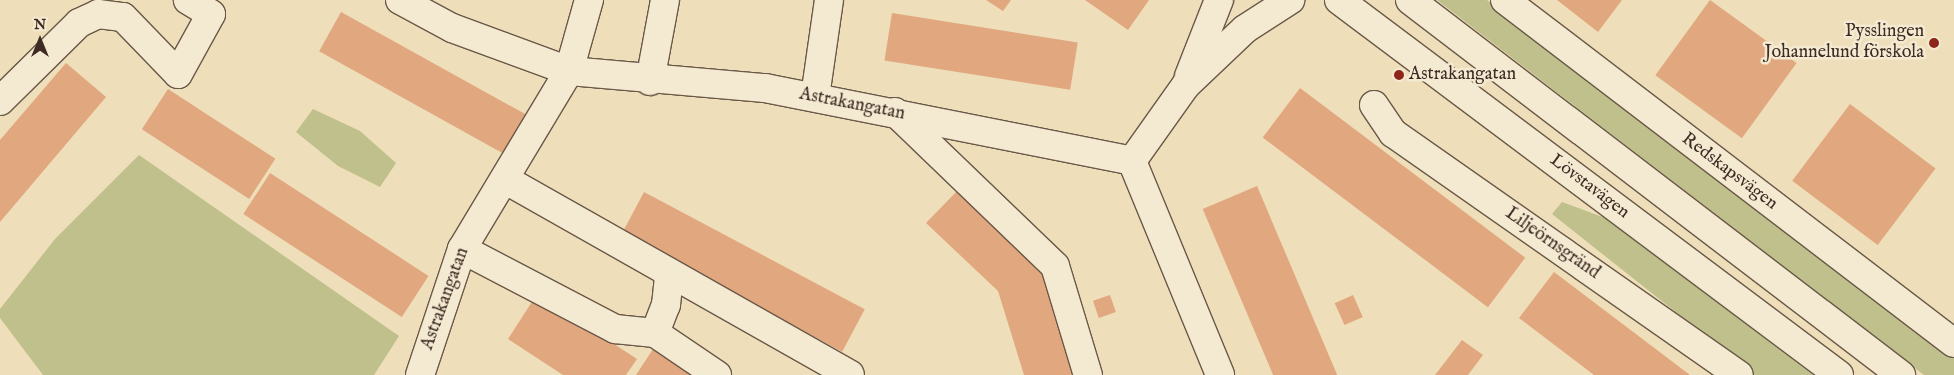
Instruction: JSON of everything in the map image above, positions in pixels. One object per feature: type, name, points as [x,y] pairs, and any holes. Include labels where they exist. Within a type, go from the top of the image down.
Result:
[{"type":"street","points":[[0,101],[80,23],[98,14],[123,18],[178,74],[211,14],[188,0]]},
{"type":"street","name":"Astrakangatan","points":[[400,0],[452,28],[569,71],[650,81],[765,88],[895,112],[1132,161]]},
{"type":"street","points":[[569,71],[589,0]]},
{"type":"street","points":[[650,81],[665,0]]},
{"type":"street","points":[[815,97],[829,0]]},
{"type":"street","points":[[1186,85],[1219,0]]},
{"type":"street","points":[[1220,375],[1132,161],[1186,85],[1245,29],[1290,0]]},
{"type":"street","name":"Lövstavägen","points":[[1339,0],[1839,375]]},
{"type":"street","points":[[1410,0],[1901,375]]},
{"type":"street","name":"Redskapsvägen","points":[[1505,0],[1954,343]]},
{"type":"street","name":"Astrakangatan","points":[[420,375],[462,249],[506,180],[569,71]]},
{"type":"street","name":"Liljeörnsgränd","points":[[1374,105],[1393,133],[1738,375]]},
{"type":"street","points":[[895,112],[1055,266],[1088,375]]},
{"type":"street","points":[[506,180],[850,375]]},
{"type":"street","points":[[462,249],[615,329],[655,333],[717,375]]},
{"type":"street","points":[[655,333],[666,305],[670,274]]},
{"type":"green space","points":[[1437,0],[1487,0],[1954,355],[1954,375],[1924,375]]},
{"type":"green space","points":[[313,109],[360,131],[396,163],[380,187],[338,166],[296,132]]},
{"type":"green space","points":[[139,155],[399,336],[374,375],[43,375],[0,318],[0,309],[55,239]]},
{"type":"green space","points":[[1562,202],[1608,219],[1813,375],[1755,375],[1552,214]]},
{"type":"building","points":[[986,0],[1011,0],[1003,11]]},
{"type":"building","points":[[1085,0],[1149,0],[1128,30]]},
{"type":"building","points":[[1557,0],[1622,0],[1598,32]]},
{"type":"building","points":[[1710,0],[1797,63],[1742,138],[1655,75]]},
{"type":"building","points":[[341,12],[536,120],[514,159],[319,51]]},
{"type":"building","points":[[892,13],[1078,42],[1070,90],[884,60]]},
{"type":"building","points":[[66,63],[106,97],[0,222],[0,140]]},
{"type":"building","points":[[1300,88],[1525,258],[1488,307],[1263,138]]},
{"type":"building","points":[[168,89],[275,159],[249,199],[142,129]]},
{"type":"building","points":[[1850,104],[1935,168],[1878,245],[1792,181]]},
{"type":"building","points":[[270,173],[429,276],[402,317],[243,214]]},
{"type":"building","points":[[1257,186],[1337,375],[1273,375],[1203,209]]},
{"type":"building","points":[[960,188],[1047,269],[1079,375],[1024,375],[998,291],[926,223]]},
{"type":"building","points":[[644,192],[865,309],[842,352],[621,234]]},
{"type":"building","points":[[1554,272],[1690,375],[1594,375],[1519,318]]},
{"type":"building","points":[[537,294],[637,359],[626,375],[563,375],[508,339]]},
{"type":"building","points":[[1110,295],[1116,312],[1099,318],[1093,301]]},
{"type":"building","points":[[1353,295],[1363,317],[1344,325],[1335,303]]},
{"type":"building","points":[[1462,340],[1483,355],[1468,375],[1435,375]]},
{"type":"building","points":[[655,346],[699,375],[636,375]]},
{"type":"place","name":"Pysslingen Johannelund förskola","points":[[1934,43]]},
{"type":"place","name":"Astrakangatan","points":[[1399,75]]}]
